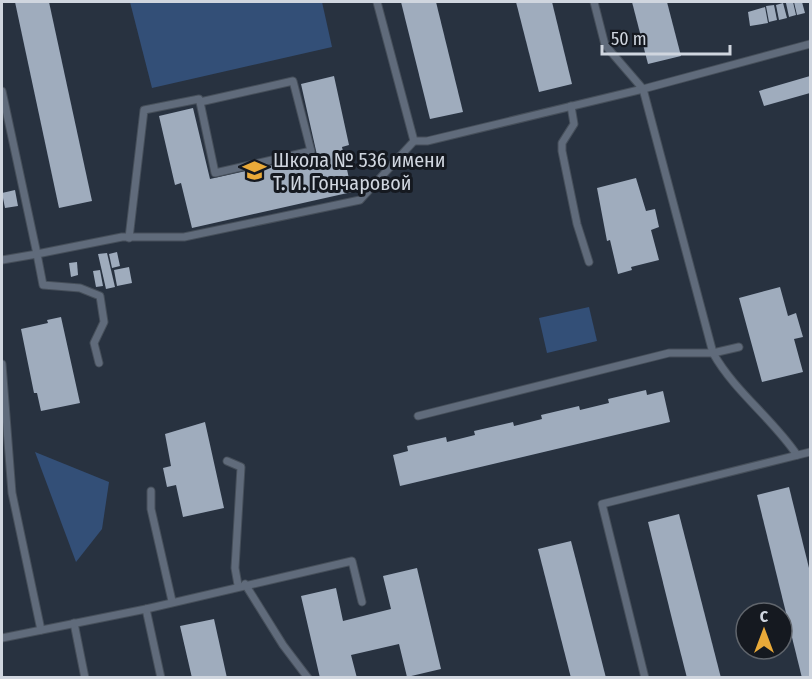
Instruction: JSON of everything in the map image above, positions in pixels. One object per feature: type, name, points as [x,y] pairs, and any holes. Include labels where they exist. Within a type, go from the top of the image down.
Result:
[{"type":"lane","points":[[377,2],[414,141]]},
{"type":"lane","points":[[594,2],[605,45],[643,89],[713,353],[726,377],[787,440],[797,456]]},
{"type":"lane","points":[[2,260],[129,237],[184,237],[360,200],[414,141],[427,141],[643,89],[810,44]]},
{"type":"lane","points":[[129,237],[144,110],[199,99],[215,173],[311,152],[293,81],[200,102]]},
{"type":"lane","points":[[2,91],[43,285],[80,288],[100,296],[104,322],[94,343],[99,363]]},
{"type":"lane","points":[[571,106],[574,124],[562,143],[562,151],[575,214],[589,262]]},
{"type":"lane","points":[[418,416],[669,353],[713,353],[739,347]]},
{"type":"lane","points":[[2,364],[12,493],[41,630]]},
{"type":"lane","points":[[645,678],[602,504],[810,452]]},
{"type":"lane","points":[[227,461],[241,466],[235,568],[241,584],[308,678]]},
{"type":"lane","points":[[152,491],[152,509],[172,601]]},
{"type":"lane","points":[[2,638],[146,609],[241,584],[352,561],[362,602]]},
{"type":"lane","points":[[146,609],[161,678]]},
{"type":"lane","points":[[74,623],[85,678]]},
{"type":"shaded area","points":[[130,2],[322,2],[332,47],[152,88]]},
{"type":"shaded area","points":[[589,307],[597,341],[547,353],[539,318]]},
{"type":"shaded area","points":[[35,452],[109,482],[102,529],[76,562]]},
{"type":"building","points":[[15,2],[49,2],[92,201],[59,208]]},
{"type":"building","points":[[401,2],[436,2],[463,112],[430,119]]},
{"type":"building","points":[[516,2],[552,2],[572,84],[539,92]]},
{"type":"building","points":[[632,2],[667,2],[681,56],[648,64]]},
{"type":"building","points":[[793,2],[796,15],[789,17],[786,3]]},
{"type":"building","points":[[794,2],[802,2],[805,13],[797,15]]},
{"type":"building","points":[[783,3],[787,18],[779,20],[776,5]]},
{"type":"building","points":[[774,5],[777,20],[769,22],[766,6]]},
{"type":"building","points":[[765,7],[768,23],[750,26],[748,12]]},
{"type":"building","points":[[334,76],[349,145],[342,147],[352,192],[192,228],[181,183],[175,185],[159,116],[193,108],[210,179],[317,155],[301,84]]},
{"type":"building","points":[[810,76],[810,93],[764,106],[759,91]]},
{"type":"building","points":[[636,178],[646,211],[655,209],[659,227],[651,230],[659,260],[631,267],[632,270],[618,274],[610,240],[607,241],[597,188]]},
{"type":"building","points":[[15,190],[18,206],[5,208],[2,193]]},
{"type":"building","points":[[117,252],[120,266],[112,268],[109,254]]},
{"type":"building","points":[[107,253],[115,287],[106,289],[98,254]]},
{"type":"building","points":[[77,262],[78,275],[71,277],[69,263]]},
{"type":"building","points":[[129,267],[132,283],[117,286],[114,270]]},
{"type":"building","points":[[100,270],[103,286],[96,287],[93,271]]},
{"type":"building","points":[[780,287],[788,316],[796,313],[803,337],[794,339],[803,372],[762,382],[739,298]]},
{"type":"building","points":[[61,317],[80,403],[41,411],[37,393],[34,393],[21,329],[48,323],[47,320]]},
{"type":"building","points":[[646,390],[647,395],[663,391],[670,422],[400,486],[393,455],[408,451],[407,446],[446,437],[447,442],[475,435],[474,431],[513,422],[514,426],[542,419],[541,415],[579,406],[580,410],[609,403],[608,399]]},
{"type":"building","points":[[205,422],[224,508],[183,517],[176,485],[167,487],[163,468],[171,466],[165,434]]},
{"type":"building","points":[[789,487],[810,572],[810,678],[802,678],[794,645],[794,601],[783,601],[757,495]]},
{"type":"building","points":[[679,514],[721,678],[687,678],[648,522]]},
{"type":"building","points":[[571,541],[606,678],[571,678],[538,549]]},
{"type":"building","points":[[417,568],[441,669],[407,677],[399,644],[351,655],[357,678],[320,678],[301,596],[336,588],[343,621],[391,609],[383,576]]},
{"type":"building","points":[[214,619],[227,678],[192,678],[180,626]]},
{"type":"place","name":"Школа № 536 имени Т. И. Гончаровой","points":[[255,171]]}]
